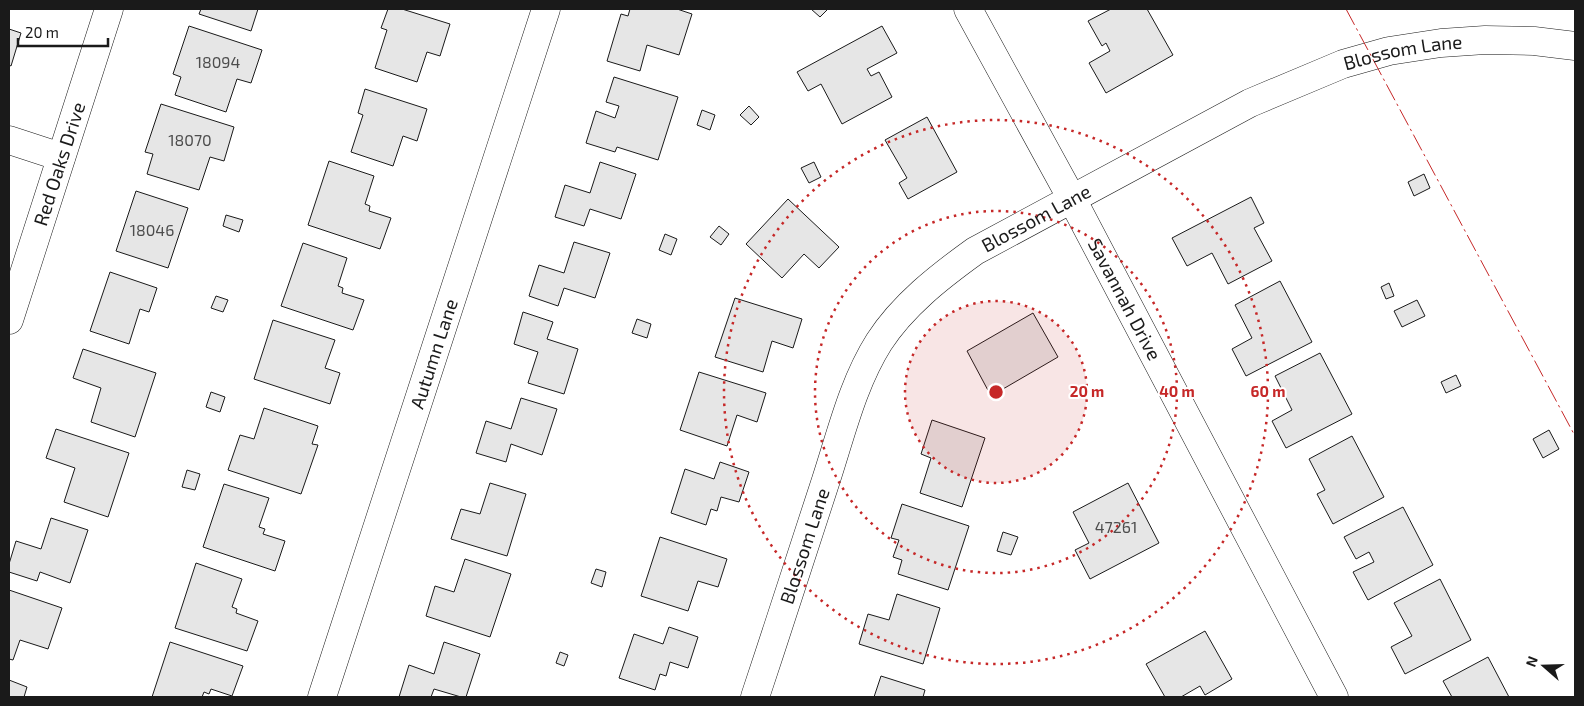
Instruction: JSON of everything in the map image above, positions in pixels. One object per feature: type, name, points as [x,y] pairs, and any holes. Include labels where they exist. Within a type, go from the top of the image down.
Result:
[{"type":"street","name":"Red Oaks Drive","points":[[9,320],[109,9]]},
{"type":"street","name":"Autumn Lane","points":[[322,697],[546,9]]},
{"type":"street","name":"Savannah Drive","points":[[968,9],[1072,199],[1334,697]]},
{"type":"street","name":"Blossom Lane","points":[[755,697],[843,426],[860,380],[879,342],[905,310],[938,278],[975,251],[1250,103],[1343,64],[1389,51],[1441,43],[1486,40],[1534,40],[1575,46]]},
{"type":"street","points":[[9,140],[61,157]]},
{"type":"building","points":[[201,9],[258,9],[251,31],[199,14]]},
{"type":"building","points":[[388,9],[402,9],[450,24],[440,56],[427,52],[417,82],[375,68],[387,30],[381,28]]},
{"type":"building","points":[[630,9],[677,9],[692,14],[679,55],[647,45],[640,71],[607,61],[621,14],[628,16]]},
{"type":"building","points":[[811,9],[828,9],[820,17]]},
{"type":"building","points":[[1111,9],[1147,9],[1173,55],[1106,93],[1089,63],[1110,51],[1106,43],[1102,46],[1088,21]]},
{"type":"building","points":[[189,26],[262,50],[251,83],[237,79],[226,112],[175,95],[181,77],[173,74]]},
{"type":"building","points":[[882,26],[897,53],[867,69],[871,76],[879,72],[892,97],[842,124],[821,84],[808,91],[797,72]]},
{"type":"building","points":[[9,29],[21,33],[11,66],[9,65]]},
{"type":"building","points":[[614,77],[678,97],[658,160],[617,147],[615,152],[586,143],[596,111],[615,118],[619,106],[606,102]]},
{"type":"building","points":[[365,89],[427,109],[417,141],[403,136],[393,166],[351,152],[363,115],[358,113]]},
{"type":"building","points":[[161,104],[234,127],[224,161],[210,157],[199,190],[147,174],[153,154],[145,152]]},
{"type":"building","points":[[749,106],[759,117],[751,125],[740,115]]},
{"type":"building","points":[[702,110],[715,115],[710,130],[697,125]]},
{"type":"building","points":[[927,117],[957,172],[908,199],[899,183],[907,178],[885,140]]},
{"type":"building","points":[[329,161],[374,176],[365,204],[370,206],[369,211],[391,218],[380,249],[308,225]]},
{"type":"building","points":[[600,162],[636,174],[621,219],[590,209],[584,226],[555,217],[565,185],[590,193]]},
{"type":"building","points":[[814,162],[821,177],[809,183],[801,168]]},
{"type":"building","points":[[1424,174],[1430,188],[1414,196],[1408,182]]},
{"type":"building","points":[[136,191],[188,208],[168,268],[116,251]]},
{"type":"building","points":[[1251,197],[1264,223],[1254,228],[1272,261],[1228,284],[1212,253],[1187,266],[1172,238]]},
{"type":"building","points":[[788,199],[839,247],[819,268],[804,254],[782,278],[746,244]]},
{"type":"building","points":[[226,215],[243,220],[239,232],[223,226]]},
{"type":"building","points":[[719,226],[729,234],[721,245],[710,237]]},
{"type":"building","points":[[665,234],[677,239],[671,255],[659,250]]},
{"type":"building","points":[[574,242],[610,253],[595,298],[564,288],[558,306],[529,296],[539,265],[564,273]]},
{"type":"building","points":[[303,243],[347,258],[338,286],[343,288],[342,293],[364,300],[353,330],[281,306]]},
{"type":"building","points":[[110,272],[157,288],[149,312],[140,309],[129,344],[90,331]]},
{"type":"building","points":[[1280,281],[1312,342],[1246,376],[1232,349],[1252,338],[1235,305]]},
{"type":"building","points":[[1389,283],[1394,296],[1386,299],[1381,287]]},
{"type":"building","points":[[216,296],[228,300],[223,312],[211,308]]},
{"type":"building","points":[[735,298],[802,319],[793,348],[772,341],[763,372],[715,357]]},
{"type":"building","points":[[1417,300],[1425,316],[1402,327],[1394,311]]},
{"type":"building","points":[[523,312],[553,322],[547,339],[578,349],[564,394],[528,383],[538,352],[514,344]]},
{"type":"building","points":[[1033,313],[1058,357],[991,396],[967,351]]},
{"type":"building","points":[[637,319],[651,324],[647,338],[632,333]]},
{"type":"building","points":[[273,320],[335,340],[325,368],[340,373],[330,404],[254,379]]},
{"type":"building","points":[[83,349],[156,373],[135,437],[91,422],[101,388],[73,378]]},
{"type":"building","points":[[1320,353],[1352,414],[1286,448],[1272,421],[1292,410],[1275,376]]},
{"type":"building","points":[[699,372],[766,393],[757,422],[737,415],[727,446],[680,430]]},
{"type":"building","points":[[1456,375],[1461,386],[1446,393],[1441,382]]},
{"type":"building","points":[[211,392],[225,397],[220,412],[206,407]]},
{"type":"building","points":[[521,398],[557,409],[542,455],[511,444],[506,462],[476,453],[486,421],[511,429]]},
{"type":"building","points":[[264,408],[318,426],[312,444],[318,445],[301,494],[228,470],[240,435],[254,439]]},
{"type":"building","points":[[932,420],[985,438],[962,507],[920,493],[931,458],[921,454]]},
{"type":"building","points":[[56,429],[129,453],[108,517],[64,502],[75,468],[46,458]]},
{"type":"building","points":[[1549,430],[1559,449],[1543,458],[1533,439]]},
{"type":"building","points":[[1352,436],[1384,497],[1333,524],[1317,494],[1325,490],[1309,459]]},
{"type":"building","points":[[720,462],[749,472],[739,502],[721,497],[717,511],[711,509],[706,525],[671,513],[685,469],[714,479]]},
{"type":"building","points":[[187,470],[200,474],[195,490],[182,487]]},
{"type":"building","points":[[490,483],[526,494],[507,556],[451,539],[461,509],[480,514]]},
{"type":"building","points":[[1128,483],[1159,543],[1090,579],[1075,550],[1089,543],[1073,512]]},
{"type":"building","points":[[224,484],[269,498],[259,527],[265,529],[263,534],[285,541],[275,571],[203,547]]},
{"type":"building","points":[[902,504],[969,526],[948,590],[898,574],[902,560],[893,557],[899,540],[891,538]]},
{"type":"building","points":[[1403,507],[1433,565],[1368,600],[1353,572],[1374,562],[1369,552],[1356,559],[1344,537]]},
{"type":"building","points":[[51,518],[88,530],[70,583],[40,572],[37,581],[9,572],[9,564],[16,541],[41,549]]},
{"type":"building","points":[[1003,532],[1018,537],[1011,555],[997,551]]},
{"type":"building","points":[[660,537],[727,559],[718,587],[698,581],[688,611],[641,596]]},
{"type":"building","points":[[465,559],[511,574],[490,637],[426,616],[435,586],[454,592]]},
{"type":"building","points":[[196,563],[242,579],[232,607],[237,609],[236,613],[258,621],[247,651],[175,628]]},
{"type":"building","points":[[596,569],[606,572],[602,587],[591,583]]},
{"type":"building","points":[[1440,579],[1471,640],[1405,674],[1391,647],[1412,636],[1394,603]]},
{"type":"building","points":[[9,590],[62,608],[48,649],[20,640],[13,660],[9,659]]},
{"type":"building","points":[[897,594],[940,608],[923,664],[859,644],[868,614],[889,620]]},
{"type":"building","points":[[669,627],[698,637],[688,668],[670,662],[666,676],[660,674],[655,690],[619,678],[634,634],[663,644]]},
{"type":"building","points":[[1205,631],[1232,679],[1205,695],[1200,686],[1181,697],[1165,697],[1146,664]]},
{"type":"building","points":[[170,642],[243,666],[232,696],[211,689],[209,694],[204,692],[202,697],[152,697]]},
{"type":"building","points":[[444,642],[480,654],[466,697],[434,689],[431,697],[399,697],[409,665],[434,674]]},
{"type":"building","points":[[560,652],[568,655],[564,666],[556,663]]},
{"type":"building","points":[[1488,657],[1509,697],[1452,697],[1443,681]]},
{"type":"building","points":[[881,676],[925,690],[923,697],[874,697]]},
{"type":"building","points":[[9,680],[27,687],[24,697],[9,697]]},
{"type":"power","points":[[1346,9],[1575,436]]}]
